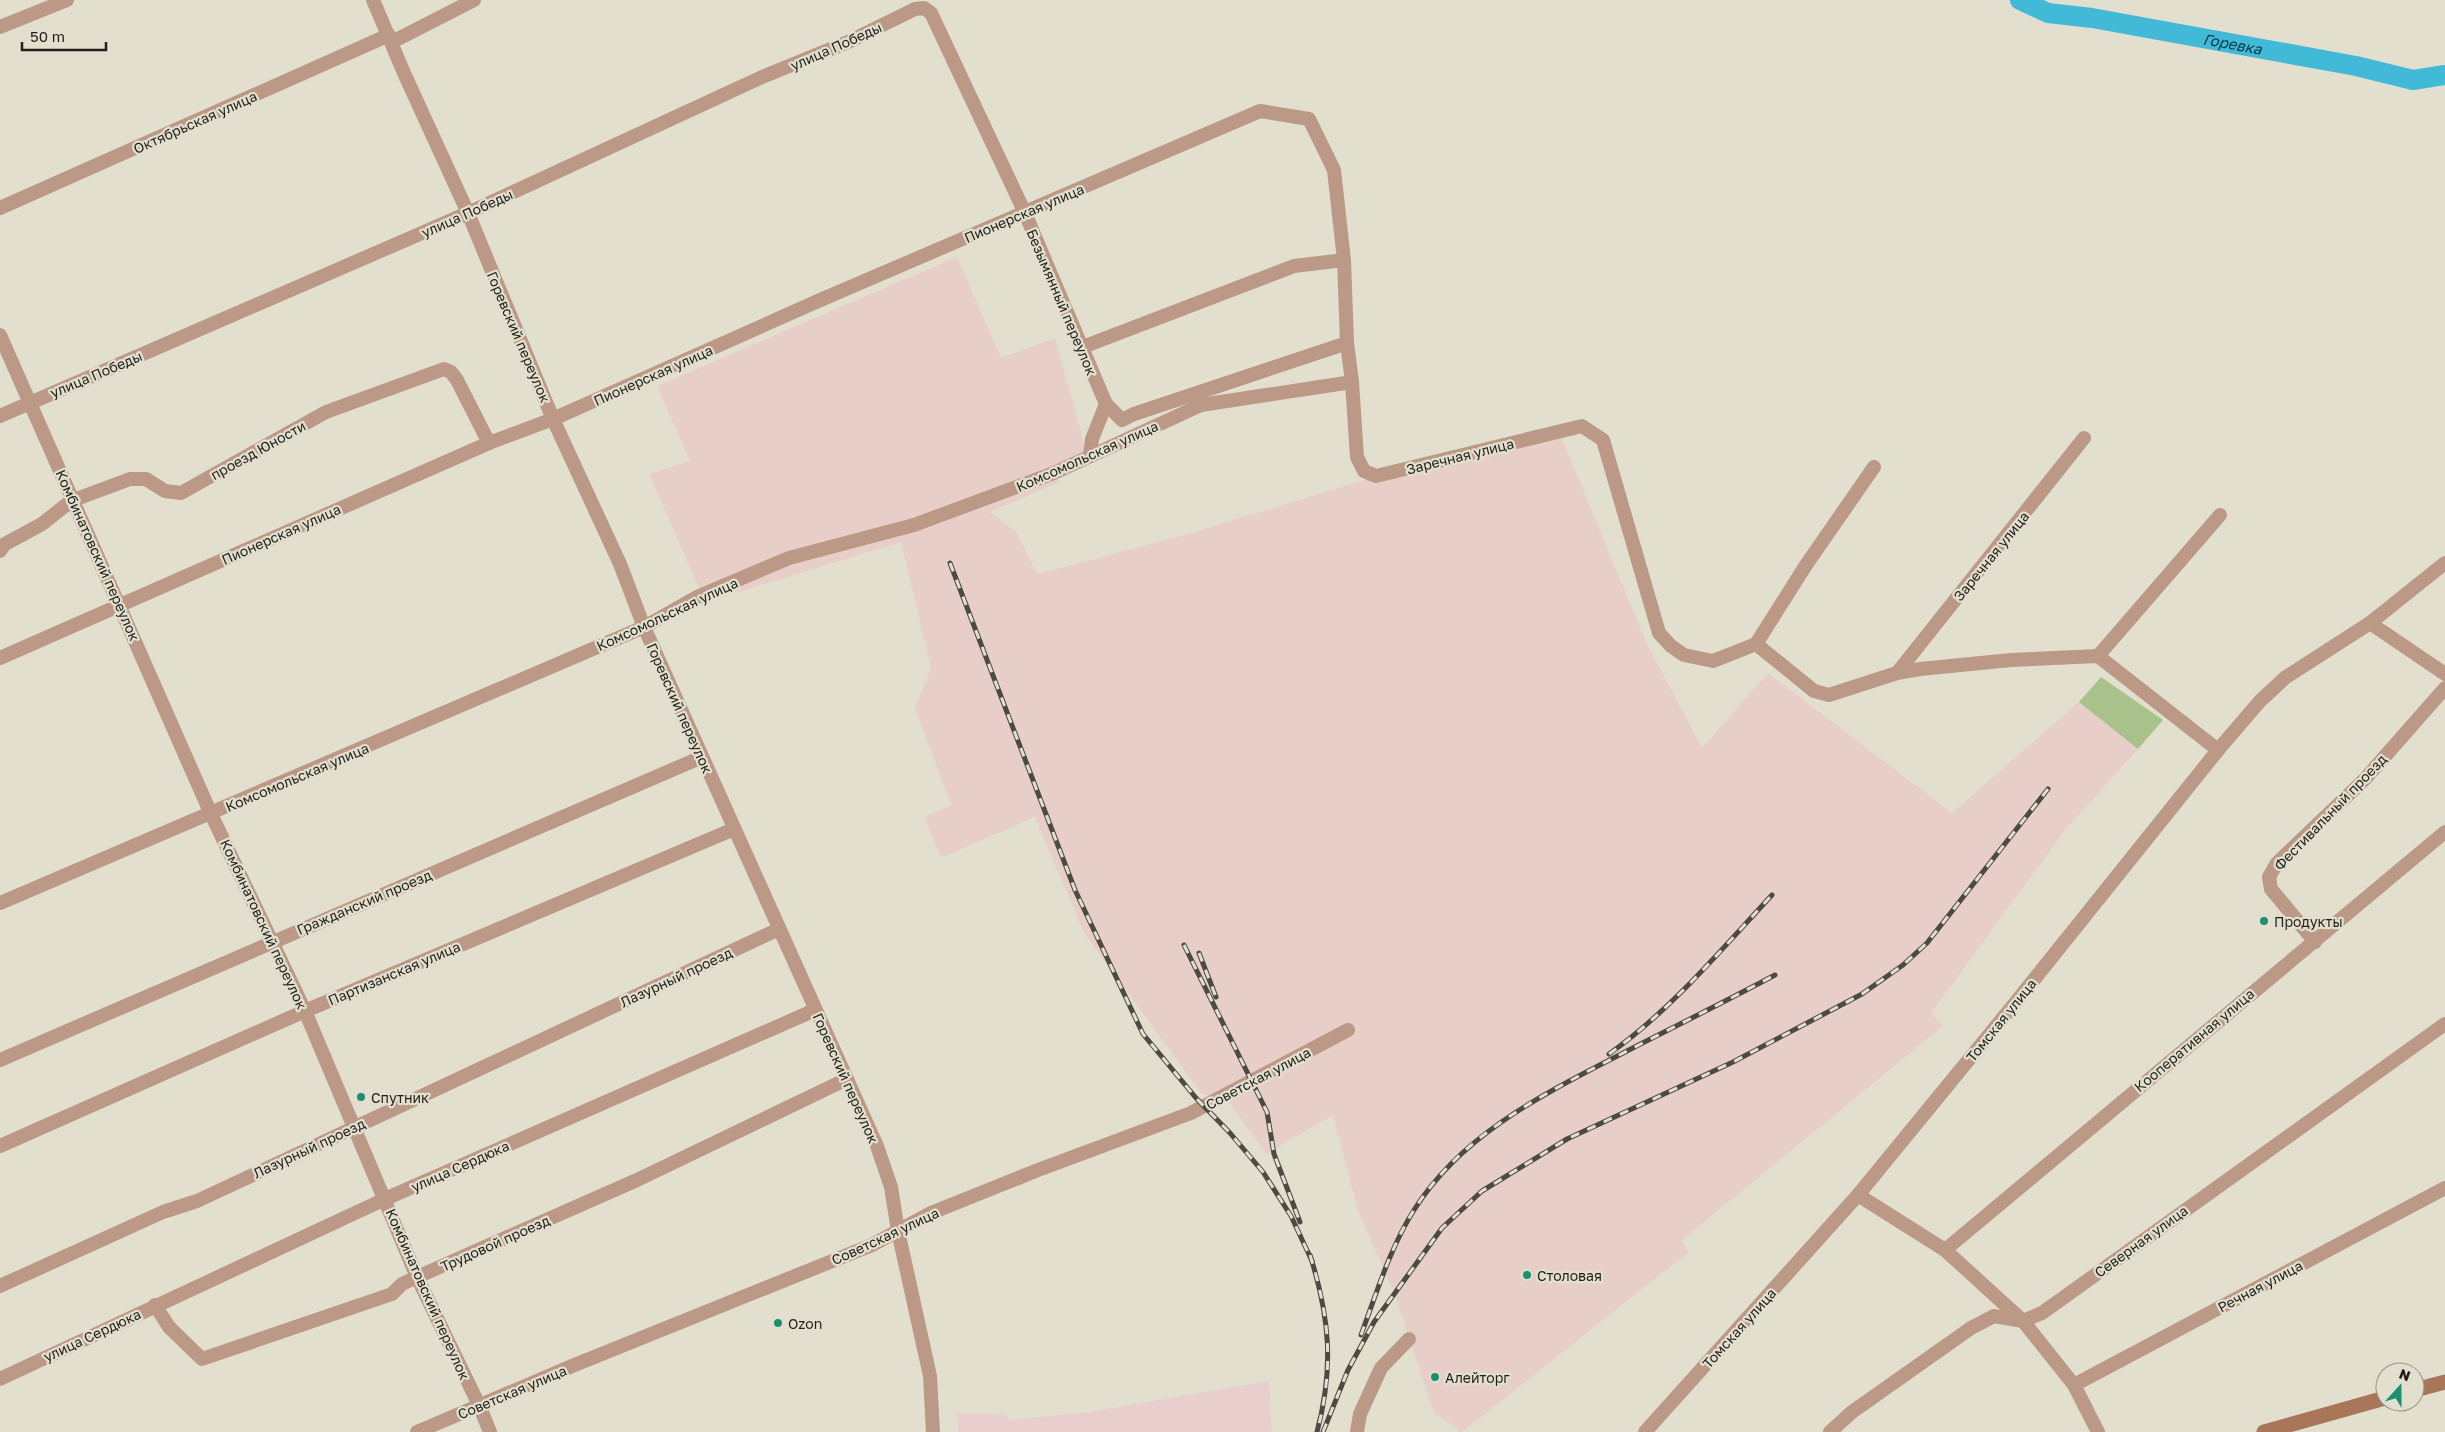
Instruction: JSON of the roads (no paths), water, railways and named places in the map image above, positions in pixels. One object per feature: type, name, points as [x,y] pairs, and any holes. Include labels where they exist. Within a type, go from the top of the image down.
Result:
[{"type":"street","points":[[0,27],[66,0]]},
{"type":"street","name":"Горевский переулок","points":[[373,0],[468,213],[554,419],[620,564],[644,627],[877,1146],[891,1187],[898,1231],[930,1376],[933,1432]]},
{"type":"street","name":"Октябрьская улица","points":[[0,208],[474,0]]},
{"type":"street","name":"улица Победы","points":[[0,416],[468,213],[762,77],[848,42],[914,10],[924,8],[931,13]]},
{"type":"street","name":"Безымянный переулок","points":[[931,13],[1025,214],[1080,348],[1106,404]]},
{"type":"street","name":"Пионерская улица","points":[[0,658],[489,443],[554,419],[818,301],[1025,214],[1260,111],[1309,119]]},
{"type":"street","name":"Заречная улица","points":[[1309,119],[1334,170],[1344,260],[1347,343],[1352,382],[1357,457],[1364,471],[1376,476],[1582,426],[1603,440],[1659,633],[1671,646],[1684,655],[1713,661],[1756,644]]},
{"type":"street","points":[[1080,348],[1294,266],[1344,260]]},
{"type":"street","name":"Комбинатовский переулок","points":[[0,335],[211,814],[305,1011],[417,1277],[479,1405],[490,1432]]},
{"type":"street","points":[[1090,456],[1092,439],[1106,404],[1122,420],[1134,414],[1347,343]]},
{"type":"street","name":"проезд Юности","points":[[0,551],[5,544],[42,524],[72,501],[130,479],[146,479],[165,491],[181,493],[326,412],[444,369],[451,372],[456,380],[489,443]]},
{"type":"street","name":"Комсомольская улица","points":[[0,904],[644,627],[696,597],[789,558],[914,525],[1054,474],[1201,405],[1352,382]]},
{"type":"street","name":"Заречная улица","points":[[1897,673],[2084,438]]},
{"type":"street","points":[[1874,467],[1806,566],[1756,644],[1814,691],[1829,695],[1897,673],[2011,660],[2098,656],[2218,750]]},
{"type":"street","points":[[2098,656],[2220,515]]},
{"type":"street","name":"Томская улица","points":[[1644,1432],[1858,1195],[2218,750],[2260,701],[2286,677],[2370,624],[2445,563]]},
{"type":"street","points":[[2370,624],[2445,674]]},
{"type":"street","name":"Фестивальный проезд","points":[[2315,942],[2271,890],[2269,877],[2277,863],[2365,779],[2445,688]]},
{"type":"street","name":"Гражданский проезд","points":[[0,1060],[702,757]]},
{"type":"street","name":"Партизанская улица","points":[[0,1146],[305,1011],[734,829]]},
{"type":"street","name":"Кооперативная улица","points":[[1945,1250],[2283,965],[2315,942],[2445,832]]},
{"type":"street","name":"Лазурный проезд","points":[[0,1286],[163,1212],[197,1201],[778,929]]},
{"type":"street","name":"улица Сердюка","points":[[0,1379],[385,1199],[815,1010]]},
{"type":"street","name":"Северная улица","points":[[2023,1321],[2042,1313],[2445,1024]]},
{"type":"street","name":"Советская улица","points":[[417,1432],[872,1245],[931,1213],[1038,1170],[1191,1113],[1348,1030]]},
{"type":"street","name":"Трудовой проезд","points":[[155,1305],[170,1327],[202,1358],[392,1294],[402,1284],[637,1180],[847,1080]]},
{"type":"street","name":"Речная улица","points":[[2074,1385],[2445,1188]]},
{"type":"street","points":[[1858,1195],[1945,1250],[2023,1321],[2074,1385],[2098,1432]]},
{"type":"street","points":[[1830,1432],[1852,1412],[1971,1328],[1994,1316],[2023,1321]]},
{"type":"street","points":[[1358,1432],[1360,1414],[1381,1368],[1409,1339]]},
{"type":"street","points":[[2425,1387],[2445,1382]]},
{"type":"street","points":[[2264,1432],[2375,1401]]},
{"type":"waterway","name":"Горевка","points":[[2020,0],[2048,13],[2092,18],[2356,66],[2413,80],[2445,75]]},
{"type":"railway","points":[[950,563],[1075,890],[1143,1034],[1196,1098],[1230,1133],[1263,1172],[1291,1216],[1312,1261]]},
{"type":"railway","points":[[1323,1432],[1348,1370],[1374,1322],[1442,1228],[1482,1191],[1567,1139],[1733,1062],[1862,994],[1903,965],[1927,943],[2048,789]]},
{"type":"railway","points":[[1609,1054],[1632,1037],[1674,999],[1772,895]]},
{"type":"railway","points":[[1184,945],[1267,1112],[1274,1154],[1300,1222]]},
{"type":"railway","points":[[1199,953],[1216,997]]},
{"type":"railway","points":[[1361,1335],[1384,1271],[1414,1210],[1434,1182],[1482,1136],[1509,1117],[1567,1082],[1775,975]]},
{"type":"railway","points":[[1310,1255],[1322,1300],[1328,1364],[1326,1386],[1317,1432]]},
{"type":"place","name":"Продукты","points":[[2264,921]]},
{"type":"place","name":"Спутник","points":[[361,1097]]},
{"type":"place","name":"Столовая","points":[[1527,1275]]},
{"type":"place","name":"Ozon","points":[[778,1323]]},
{"type":"place","name":"Алейторг","points":[[1435,1377]]}]
